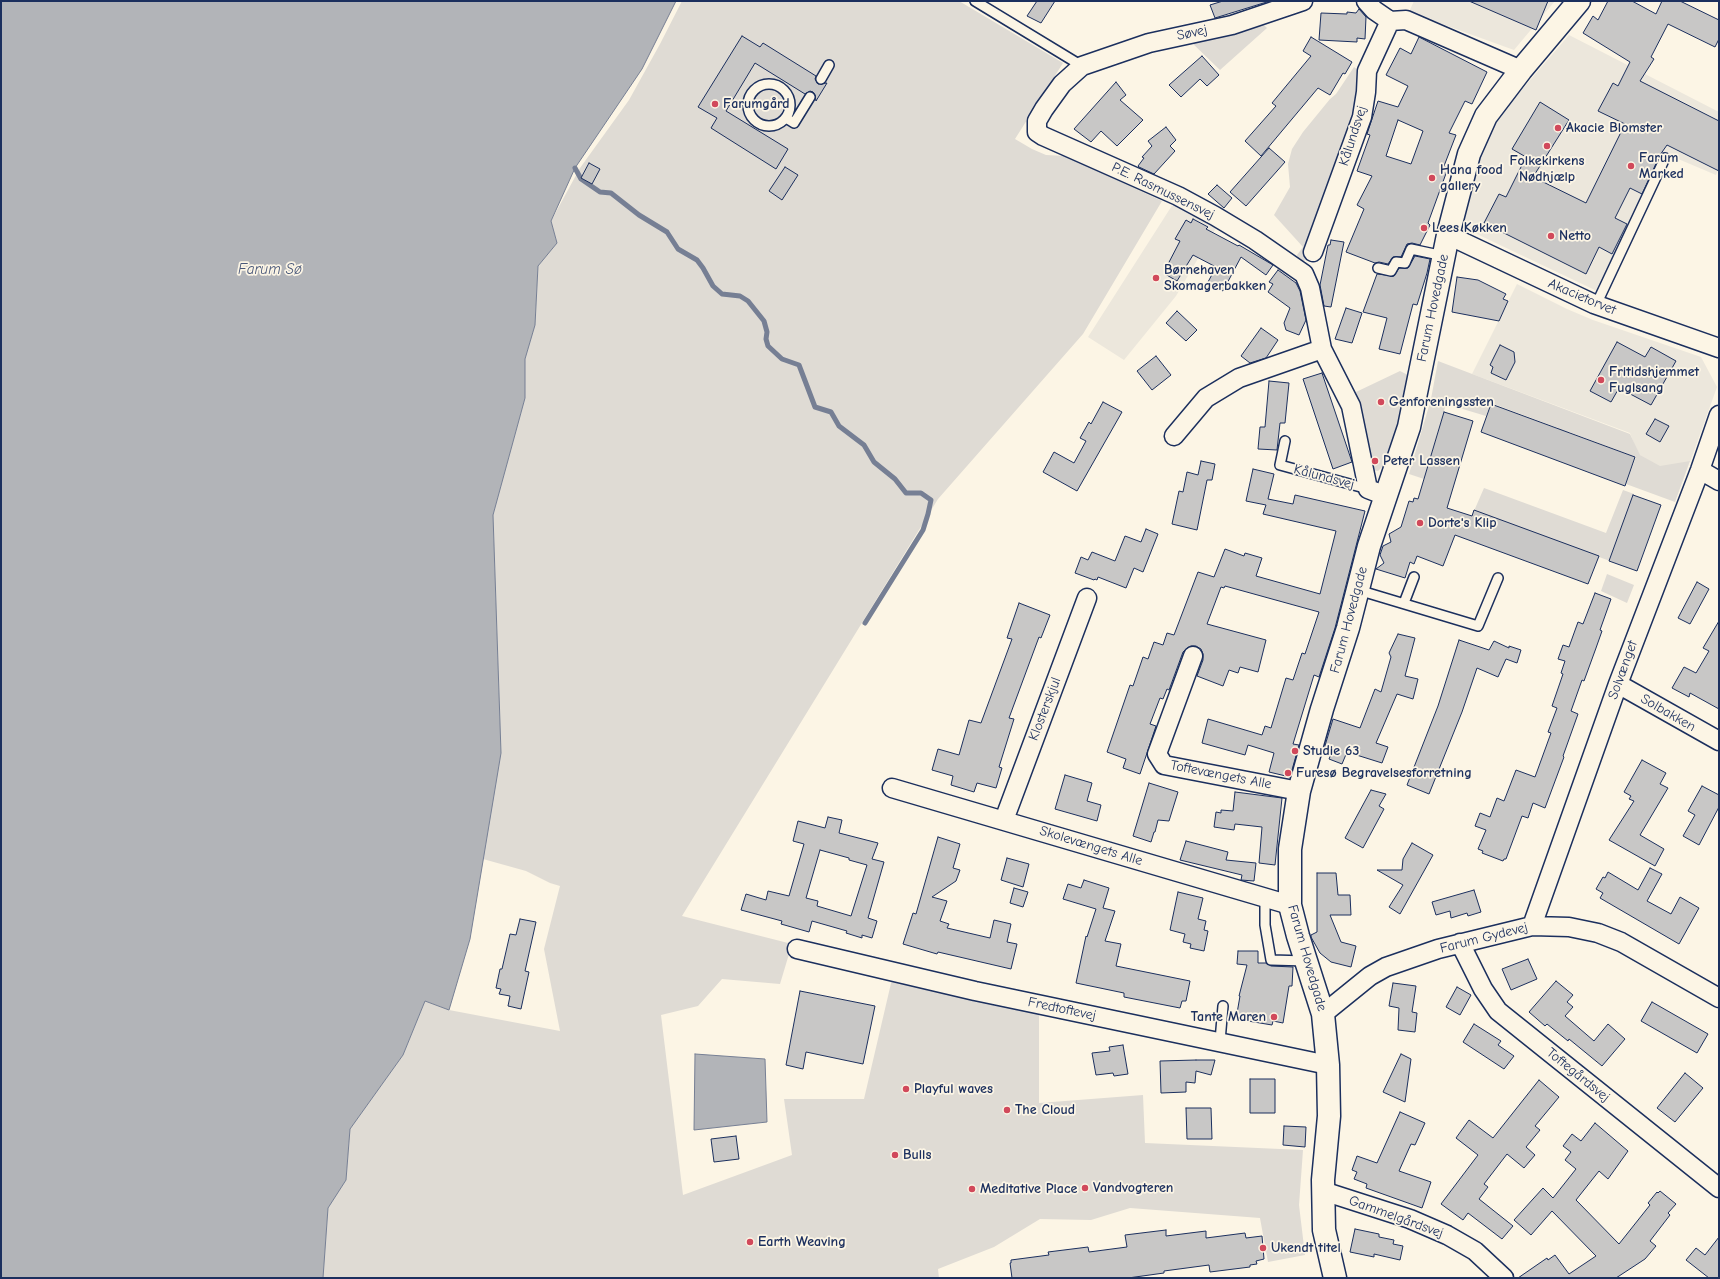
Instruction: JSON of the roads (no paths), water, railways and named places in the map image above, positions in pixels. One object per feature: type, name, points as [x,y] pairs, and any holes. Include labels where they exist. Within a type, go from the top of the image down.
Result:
[{"type":"street","name":"Søvej","points":[[1044,109],[1062,84],[1082,66],[1149,43],[1232,25],[1303,1]]},
{"type":"street","points":[[1366,1],[1374,10],[1390,21],[1406,20],[1521,70]]},
{"type":"street","name":"Farum Hovedgade","points":[[1335,1278],[1324,1230],[1324,1163],[1329,1116],[1328,1065],[1323,1014],[1298,936],[1290,905],[1290,849],[1299,791],[1322,709],[1337,668],[1358,590],[1369,546],[1377,492],[1409,427],[1446,245],[1474,140],[1486,116],[1521,70],[1579,1]]},
{"type":"street","name":"Kålundsvej","points":[[1313,252],[1362,117],[1366,92],[1367,71],[1390,21]]},
{"type":"street","name":"P.E. Rasmussensvej","points":[[1044,109],[1037,121],[1037,132],[1043,136],[1184,199],[1255,240],[1304,274]]},
{"type":"street","name":"Akacietorvet","points":[[1446,245],[1596,305],[1719,348]]},
{"type":"street","name":"Kålundsvej","points":[[1304,274],[1310,288],[1322,349],[1351,406],[1377,492]]},
{"type":"street","points":[[1174,436],[1206,398],[1239,378],[1322,349]]},
{"type":"street","name":"Solvænget","points":[[1532,926],[1618,684],[1700,470],[1719,415]]},
{"type":"street","points":[[1700,470],[1719,481]]},
{"type":"street","name":"Klosterskjul","points":[[1004,820],[1087,598]]},
{"type":"street","name":"Toftevængets Alle","points":[[1193,656],[1157,754],[1164,765],[1299,791]]},
{"type":"street","name":"Solbakken","points":[[1618,684],[1719,741]]},
{"type":"street","name":"Skolevængets Alle","points":[[892,788],[1290,905]]},
{"type":"street","name":"Farum Gydevej","points":[[1323,1014],[1370,976],[1386,967],[1438,949],[1532,926],[1569,927],[1598,933],[1621,942],[1719,998]]},
{"type":"street","name":"Toftegårdsvej","points":[[1460,943],[1483,989],[1498,1011],[1719,1188]]},
{"type":"street","name":"Fredtoftevej","points":[[797,949],[975,991],[1220,1041],[1328,1065]]},
{"type":"street","name":"Gammelgårdsvej","points":[[1323,1191],[1410,1219],[1447,1235],[1475,1251],[1504,1278]]},
{"type":"lane","points":[[975,1],[1082,66]]},
{"type":"lane","points":[[821,79],[829,65]]},
{"type":"lane","points":[[773,84],[784,89],[790,100],[790,112],[786,118],[783,122],[772,127],[759,125],[750,116],[747,104],[751,93],[761,85],[773,84]]},
{"type":"lane","points":[[786,118],[794,123],[810,97]]},
{"type":"lane","points":[[1596,305],[1665,158]]},
{"type":"lane","points":[[1378,268],[1391,271],[1396,262],[1405,263],[1411,249],[1446,245]]},
{"type":"lane","name":"Kålundsvej","points":[[1285,441],[1280,465],[1377,492]]},
{"type":"lane","points":[[1404,603],[1414,577]]},
{"type":"lane","points":[[1358,590],[1478,626],[1498,578]]},
{"type":"lane","points":[[1265,898],[1265,925],[1271,960],[1307,961]]},
{"type":"lane","points":[[1220,1041],[1223,1006]]},
{"type":"water","name":"Farum Sø","points":[[1,1],[676,1],[642,69],[575,168],[551,221],[557,243],[538,266],[535,325],[525,359],[525,398],[493,515],[501,753],[470,939],[449,1010],[425,1001],[403,1055],[350,1129],[346,1180],[328,1208],[323,1278],[1,1278]]},
{"type":"water","points":[[695,1054],[765,1059],[767,1122],[694,1130]]},
{"type":"waterway","points":[[575,168],[581,179],[600,192],[611,193],[639,215],[667,232],[678,249],[697,260],[713,286],[722,294],[740,296],[748,301],[764,321],[767,332],[766,339],[768,346],[782,359],[799,365],[815,407],[831,412],[839,426],[864,445],[874,462],[895,479],[906,493],[921,493],[931,500],[923,530],[865,623]]},
{"type":"place","name":"Farumgård","points":[[715,104]]},
{"type":"place","name":"Akacie Blomster","points":[[1558,128]]},
{"type":"place","name":"Folkekirkens Nødhjælp","points":[[1547,146]]},
{"type":"place","name":"Farum Marked","points":[[1631,166]]},
{"type":"place","name":"Hana food gallery","points":[[1432,178]]},
{"type":"place","name":"Lees Køkken","points":[[1424,228]]},
{"type":"place","name":"Netto","points":[[1551,236]]},
{"type":"place","name":"Børnehaven Skomagerbakken","points":[[1156,278]]},
{"type":"place","name":"Fritidshjemmet Fuglsang","points":[[1601,380]]},
{"type":"place","name":"Genforeningssten","points":[[1381,402]]},
{"type":"place","name":"Peter Lassen","points":[[1375,461]]},
{"type":"place","name":"Dorte's Klip","points":[[1420,523]]},
{"type":"place","name":"Studie 63","points":[[1295,751]]},
{"type":"place","name":"Furesø Begravelsesforretning","points":[[1288,773]]},
{"type":"place","name":"Tante Maren","points":[[1274,1017]]},
{"type":"place","name":"Playful waves","points":[[906,1089]]},
{"type":"place","name":"The Cloud","points":[[1007,1110]]},
{"type":"place","name":"Bulls","points":[[895,1155]]},
{"type":"place","name":"Vandvogteren","points":[[1085,1188]]},
{"type":"place","name":"Meditative Place","points":[[972,1189]]},
{"type":"place","name":"Earth Weaving","points":[[750,1242]]},
{"type":"place","name":"Ukendt titel","points":[[1263,1248]]}]
